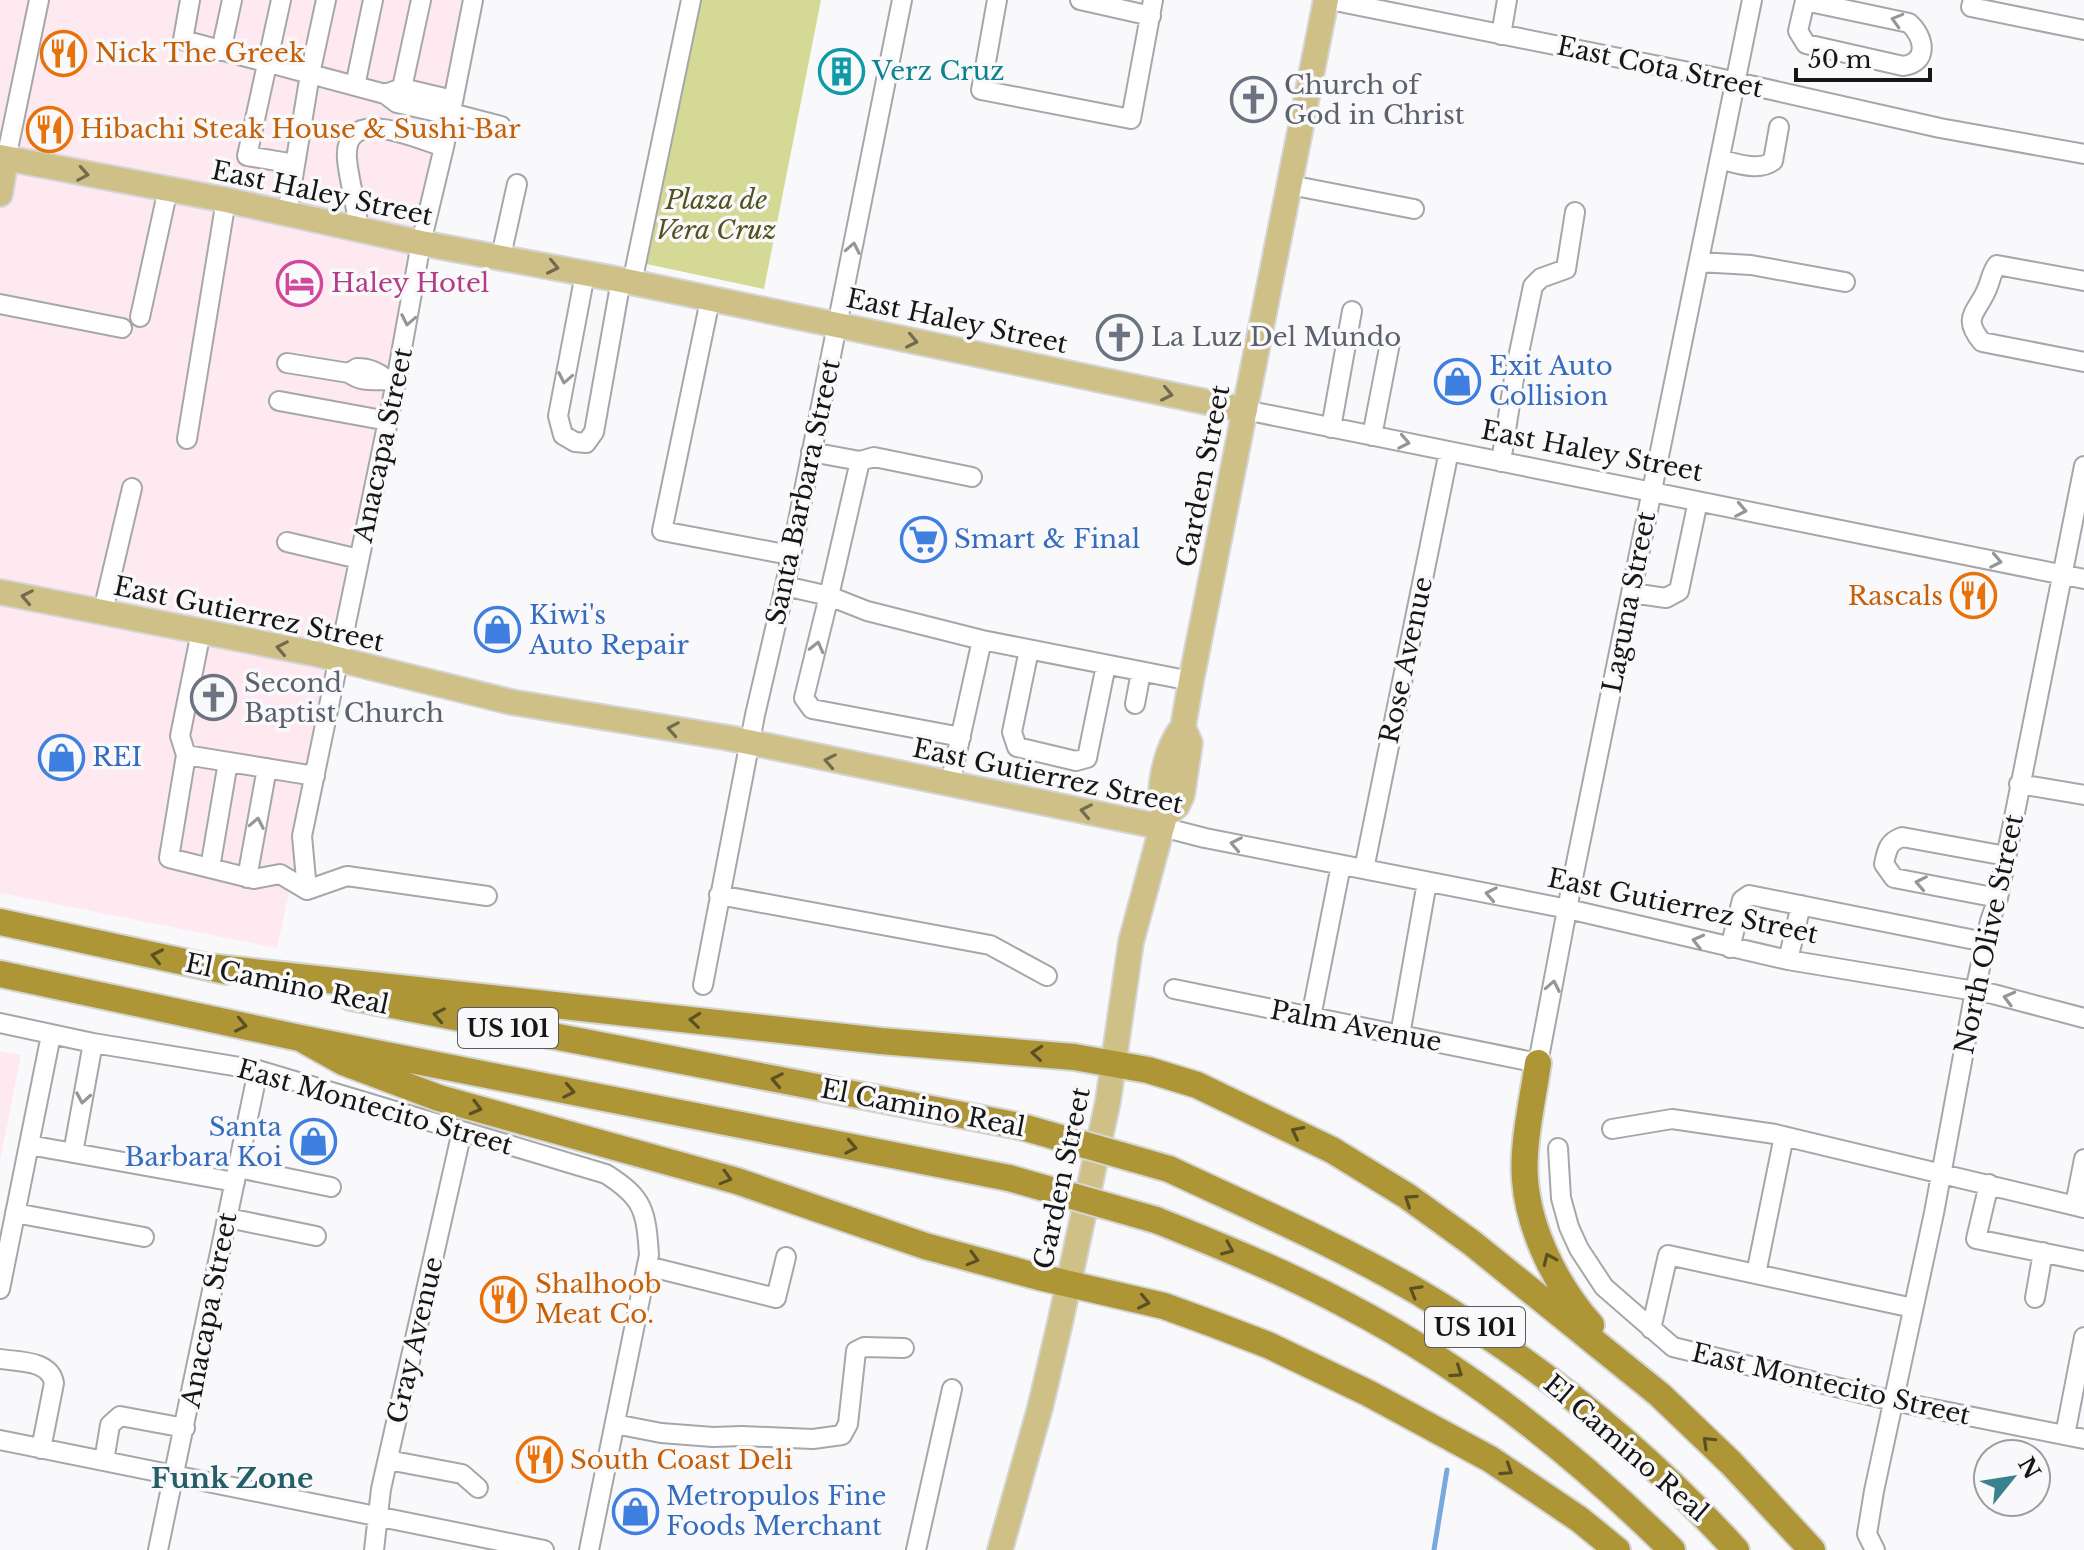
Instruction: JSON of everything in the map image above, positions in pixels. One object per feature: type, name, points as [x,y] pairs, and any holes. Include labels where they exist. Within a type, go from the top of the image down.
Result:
[{"type":"highway","name":"El Camino Real","points":[[0,922],[406,1009],[1019,1126],[1169,1169],[1283,1220],[1378,1270],[1496,1341],[1605,1424],[1665,1477],[1736,1550]]},
{"type":"highway","points":[[209,967],[881,1041],[1061,1055],[1148,1070],[1197,1085],[1332,1150],[1407,1196],[1472,1243],[1628,1366],[1731,1463],[1812,1550]]},
{"type":"highway","name":"El Camino Real","points":[[0,974],[300,1038],[1009,1178],[1156,1220],[1272,1267],[1347,1305],[1426,1351],[1502,1403],[1585,1467],[1672,1550]]},
{"type":"highway","points":[[300,1038],[343,1062],[439,1098],[737,1181],[925,1246],[1068,1285],[1164,1306],[1268,1345],[1356,1387],[1490,1459],[1579,1519],[1617,1550]]},
{"type":"highway","points":[[1538,1063],[1525,1180],[1533,1218],[1554,1271],[1569,1296],[1628,1366]]},
{"type":"main road","name":"Garden Street","points":[[1000,1550],[1040,1408],[1068,1285],[1114,1064],[1131,942],[1164,821],[1161,794],[1172,740],[1183,727],[1328,0]]},
{"type":"main road","name":"East Haley Street","points":[[3,158],[226,200],[421,243],[501,256],[1245,410]]},
{"type":"main road","points":[[0,194],[3,158]]},
{"type":"main road","name":"East Gutierrez Street","points":[[0,592],[339,659],[511,702],[750,743],[950,784],[1164,821]]},
{"type":"street","points":[[3,158],[39,0]]},
{"type":"street","points":[[190,0],[183,40],[355,86],[393,91],[501,126]]},
{"type":"street","points":[[221,51],[232,0]]},
{"type":"street","points":[[281,0],[247,156],[295,164]]},
{"type":"street","points":[[287,214],[310,74],[326,0]]},
{"type":"street","points":[[355,86],[373,0]]},
{"type":"street","points":[[393,91],[421,0]]},
{"type":"street","name":"Anacapa Street","points":[[307,890],[302,836],[388,421],[391,380],[444,147],[473,0]]},
{"type":"street","points":[[585,274],[558,416],[563,435],[581,443],[586,443],[594,432],[691,0]]},
{"type":"street","name":"Santa Barbara Street","points":[[703,985],[902,0]]},
{"type":"street","points":[[997,0],[981,90],[1131,119],[1152,8],[1080,0]]},
{"type":"street","name":"East Cota Street","points":[[1328,0],[1735,82],[1940,128],[2084,154]]},
{"type":"street","points":[[1501,35],[1507,0]]},
{"type":"street","name":"Laguna Street","points":[[1538,1063],[1752,0]]},
{"type":"street","points":[[1973,0],[1971,7],[2084,30]]},
{"type":"street","points":[[1805,1],[1909,23],[1922,41],[1923,51],[1913,65],[1903,66],[1806,44],[1798,31],[1805,1]]},
{"type":"street","points":[[358,228],[347,156],[349,144],[355,135],[361,130],[380,127],[444,147]]},
{"type":"street","points":[[1721,160],[1760,168],[1767,166],[1773,161],[1779,127]]},
{"type":"street","points":[[501,256],[517,184]]},
{"type":"street","points":[[1290,185],[1414,209]]},
{"type":"street","points":[[140,317],[168,189]]},
{"type":"street","points":[[187,439],[226,200]]},
{"type":"street","points":[[1501,462],[1533,286],[1541,278],[1566,269],[1575,212]]},
{"type":"street","points":[[1699,262],[1751,265],[1845,282]]},
{"type":"street","points":[[2084,281],[1997,265],[1972,316],[1972,329],[1982,342],[2084,362]]},
{"type":"street","points":[[710,300],[662,531],[790,555]]},
{"type":"street","points":[[0,304],[122,328]]},
{"type":"street","points":[[1331,428],[1352,311]]},
{"type":"street","points":[[1372,436],[1390,343]]},
{"type":"street","points":[[287,363],[349,373],[362,368],[378,372],[391,380]]},
{"type":"street","points":[[279,401],[388,421]]},
{"type":"street","name":"East Haley Street","points":[[1245,410],[2084,579]]},
{"type":"street","name":"Rose Avenue","points":[[1364,869],[1449,451]]},
{"type":"street","points":[[811,452],[860,461],[874,457],[972,477]]},
{"type":"street","points":[[860,461],[804,698],[812,709],[961,737]]},
{"type":"street","name":"North Olive Street","points":[[1875,1550],[1867,1534],[2084,466]]},
{"type":"street","points":[[103,611],[132,488]]},
{"type":"street","points":[[1632,593],[1666,598],[1679,591],[1698,501]]},
{"type":"street","points":[[287,542],[359,559]]},
{"type":"street","points":[[785,586],[829,596],[867,611],[982,640],[1191,681]]},
{"type":"street","points":[[201,632],[180,736],[186,755],[169,858],[247,878],[280,874],[307,890],[347,876],[487,896]]},
{"type":"street","points":[[950,784],[982,640]]},
{"type":"street","points":[[1029,650],[1012,732],[1017,747],[1076,761],[1087,758],[1106,665]]},
{"type":"street","points":[[1135,704],[1141,672]]},
{"type":"street","points":[[186,755],[315,776]]},
{"type":"street","points":[[210,868],[228,762]]},
{"type":"street","points":[[247,878],[267,768]]},
{"type":"street","points":[[2019,784],[2084,795]]},
{"type":"street","name":"East Gutierrez Street","points":[[1164,821],[1341,865],[1568,909],[1788,960],[1975,991],[2084,1018]]},
{"type":"street","points":[[1998,898],[1894,878],[1884,864],[1887,849],[1893,840],[1902,837],[2006,856]]},
{"type":"street","points":[[1311,1017],[1341,865]]},
{"type":"street","points":[[1400,1035],[1427,882]]},
{"type":"street","points":[[719,895],[990,945],[1047,976]]},
{"type":"street","points":[[1730,948],[1742,900],[1749,895],[1985,942]]},
{"type":"street","points":[[1788,960],[1801,905]]},
{"type":"street","name":"Palm Avenue","points":[[1174,989],[1538,1063]]},
{"type":"street","name":"East Montecito Street","points":[[0,1023],[93,1043],[258,1070],[606,1174],[630,1189],[646,1217],[647,1266]]},
{"type":"street","points":[[0,1289],[11,1202],[29,1145],[51,1035]]},
{"type":"street","points":[[73,1153],[93,1043]]},
{"type":"street","name":"Anacapa Street","points":[[158,1550],[258,1070]]},
{"type":"street","points":[[1612,1129],[1672,1119],[1784,1136],[2080,1206],[2084,1159]]},
{"type":"street","name":"Gray Avenue","points":[[374,1550],[388,1460],[462,1131]]},
{"type":"street","points":[[1756,1274],[1784,1136]]},
{"type":"street","points":[[29,1145],[331,1187]]},
{"type":"street","name":"East Montecito Street","points":[[1558,1148],[1561,1198],[1579,1249],[1604,1287],[1673,1347],[1893,1401],[2084,1439]]},
{"type":"street","points":[[1989,1184],[1976,1239],[2084,1261]]},
{"type":"street","points":[[11,1202],[144,1237]]},
{"type":"street","points":[[228,1218],[316,1236]]},
{"type":"street","points":[[2035,1298],[2043,1252]]},
{"type":"street","points":[[1651,1329],[1668,1255],[1913,1308]]},
{"type":"street","points":[[589,1550],[647,1266],[776,1298],[786,1257]]},
{"type":"street","points":[[2065,1435],[2084,1337]]},
{"type":"street","points":[[615,1424],[661,1433],[713,1437],[813,1439],[842,1435],[848,1424],[856,1351],[864,1347],[904,1348]]},
{"type":"street","points":[[0,1359],[46,1367],[53,1374],[54,1383],[41,1449]]},
{"type":"street","points":[[916,1550],[952,1389]]},
{"type":"street","points":[[104,1461],[110,1425],[120,1416],[185,1428]]},
{"type":"street","points":[[0,1440],[544,1550]]},
{"type":"street","points":[[388,1460],[462,1474],[478,1488]]},
{"type":"shaded area","points":[[0,0],[482,0],[277,948],[0,893]]},
{"type":"shaded area","points":[[0,1051],[21,1055],[0,1161]]},
{"type":"green space","name":"Plaza de Vera Cruz","points":[[698,0],[821,0],[764,289],[642,263]]},
{"type":"waterway","points":[[1434,1550],[1447,1470]]},
{"type":"place","name":"Nick The Greek","points":[[64,53]]},
{"type":"place","name":"Verz Cruz","points":[[841,71]]},
{"type":"place","name":"Church of God in Christ","points":[[1253,100]]},
{"type":"place","name":"Hibachi Steak House & Sushi Bar","points":[[49,129]]},
{"type":"place","name":"Haley Hotel","points":[[300,283]]},
{"type":"place","name":"La Luz Del Mundo","points":[[1120,337]]},
{"type":"place","name":"Exit Auto Collision","points":[[1458,381]]},
{"type":"place","name":"Smart & Final","points":[[923,539]]},
{"type":"place","name":"Rascals","points":[[1974,596]]},
{"type":"place","name":"Kiwi's Auto Repair","points":[[498,630]]},
{"type":"place","name":"Second Baptist Church","points":[[213,698]]},
{"type":"place","name":"REI","points":[[61,757]]},
{"type":"place","name":"Santa Barbara Koi","points":[[313,1142]]},
{"type":"place","name":"Shalhoob Meat Co.","points":[[504,1299]]},
{"type":"place","name":"South Coast Deli","points":[[539,1460]]},
{"type":"place","name":"Metropulos Fine Foods Merchant","points":[[635,1511]]},
{"type":"district","name":"Funk Zone","points":[[232,1478]]}]
